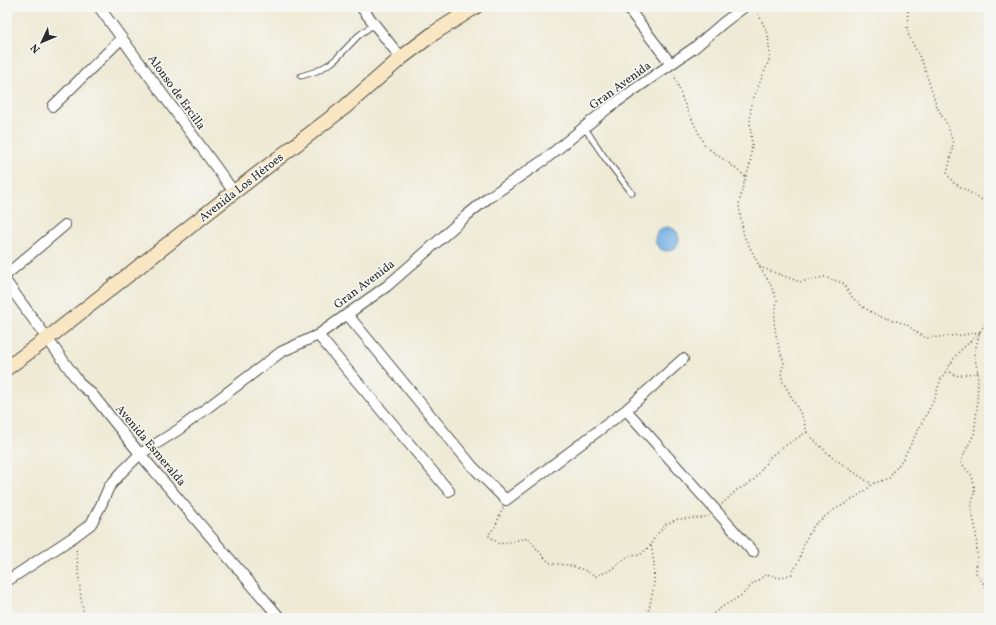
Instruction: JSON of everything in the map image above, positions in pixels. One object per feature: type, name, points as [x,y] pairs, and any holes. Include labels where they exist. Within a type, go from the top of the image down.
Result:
[{"type":"street","name":"Alonso de Ercilla","points":[[99,7],[234,192]]},
{"type":"street","points":[[361,7],[401,58]]},
{"type":"street","name":"Avenida Los Héroes","points":[[7,368],[48,338],[345,107],[401,58],[434,33],[475,7]]},
{"type":"street","points":[[627,7],[670,64]]},
{"type":"street","name":"Gran Avenida","points":[[7,581],[91,524],[109,487],[140,454],[178,430],[281,352],[318,335],[387,286],[488,198],[544,160],[608,108],[694,48],[744,7]]},
{"type":"street","points":[[53,106],[121,39]]},
{"type":"street","points":[[7,274],[65,225]]},
{"type":"street","name":"Avenida Esmeralda","points":[[7,283],[81,385],[92,394],[140,454],[280,618]]},
{"type":"street","points":[[347,314],[473,467],[506,500],[626,410],[683,359]]},
{"type":"street","points":[[318,335],[449,491]]},
{"type":"street","points":[[626,410],[753,552]]},
{"type":"lane","points":[[301,76],[317,71],[331,63],[358,36],[374,24]]},
{"type":"lane","points":[[584,127],[605,158],[632,193]]},
{"type":"path","points":[[755,7],[768,34],[770,58],[750,104],[752,145],[750,165],[739,204],[744,236],[770,283],[777,300],[774,321],[777,342],[784,363],[781,373],[783,382],[802,416],[808,432],[833,458],[872,484]]},
{"type":"path","points":[[908,7],[907,32],[923,64],[937,107],[948,126],[953,143],[947,174],[954,183],[989,204]]},
{"type":"path","points":[[670,64],[684,103],[705,146],[746,177]]},
{"type":"path","points":[[760,267],[800,282],[824,277],[843,283],[852,298],[863,307],[878,316],[906,324],[926,338],[980,332]]},
{"type":"path","points":[[707,618],[742,595],[754,583],[768,574],[779,578],[792,574],[799,560],[805,541],[814,525],[832,511],[866,490],[872,484],[889,478],[903,460],[934,400],[941,379],[946,370],[957,354],[980,332],[989,317]]},
{"type":"path","points":[[980,332],[974,355],[978,372],[974,434],[961,463],[972,476],[975,490],[971,508],[976,531],[976,573],[988,590]]},
{"type":"path","points":[[946,370],[956,376],[978,372]]},
{"type":"path","points":[[506,500],[495,527],[488,535],[498,544],[528,538],[551,563],[568,565],[585,570],[596,576],[609,571],[628,556],[640,555],[651,545]]},
{"type":"path","points":[[75,536],[81,599],[85,618]]},
{"type":"water","points":[[667,227],[672,228],[678,234],[678,244],[672,250],[667,251],[662,250],[656,244],[655,239],[656,234],[662,228]]}]
